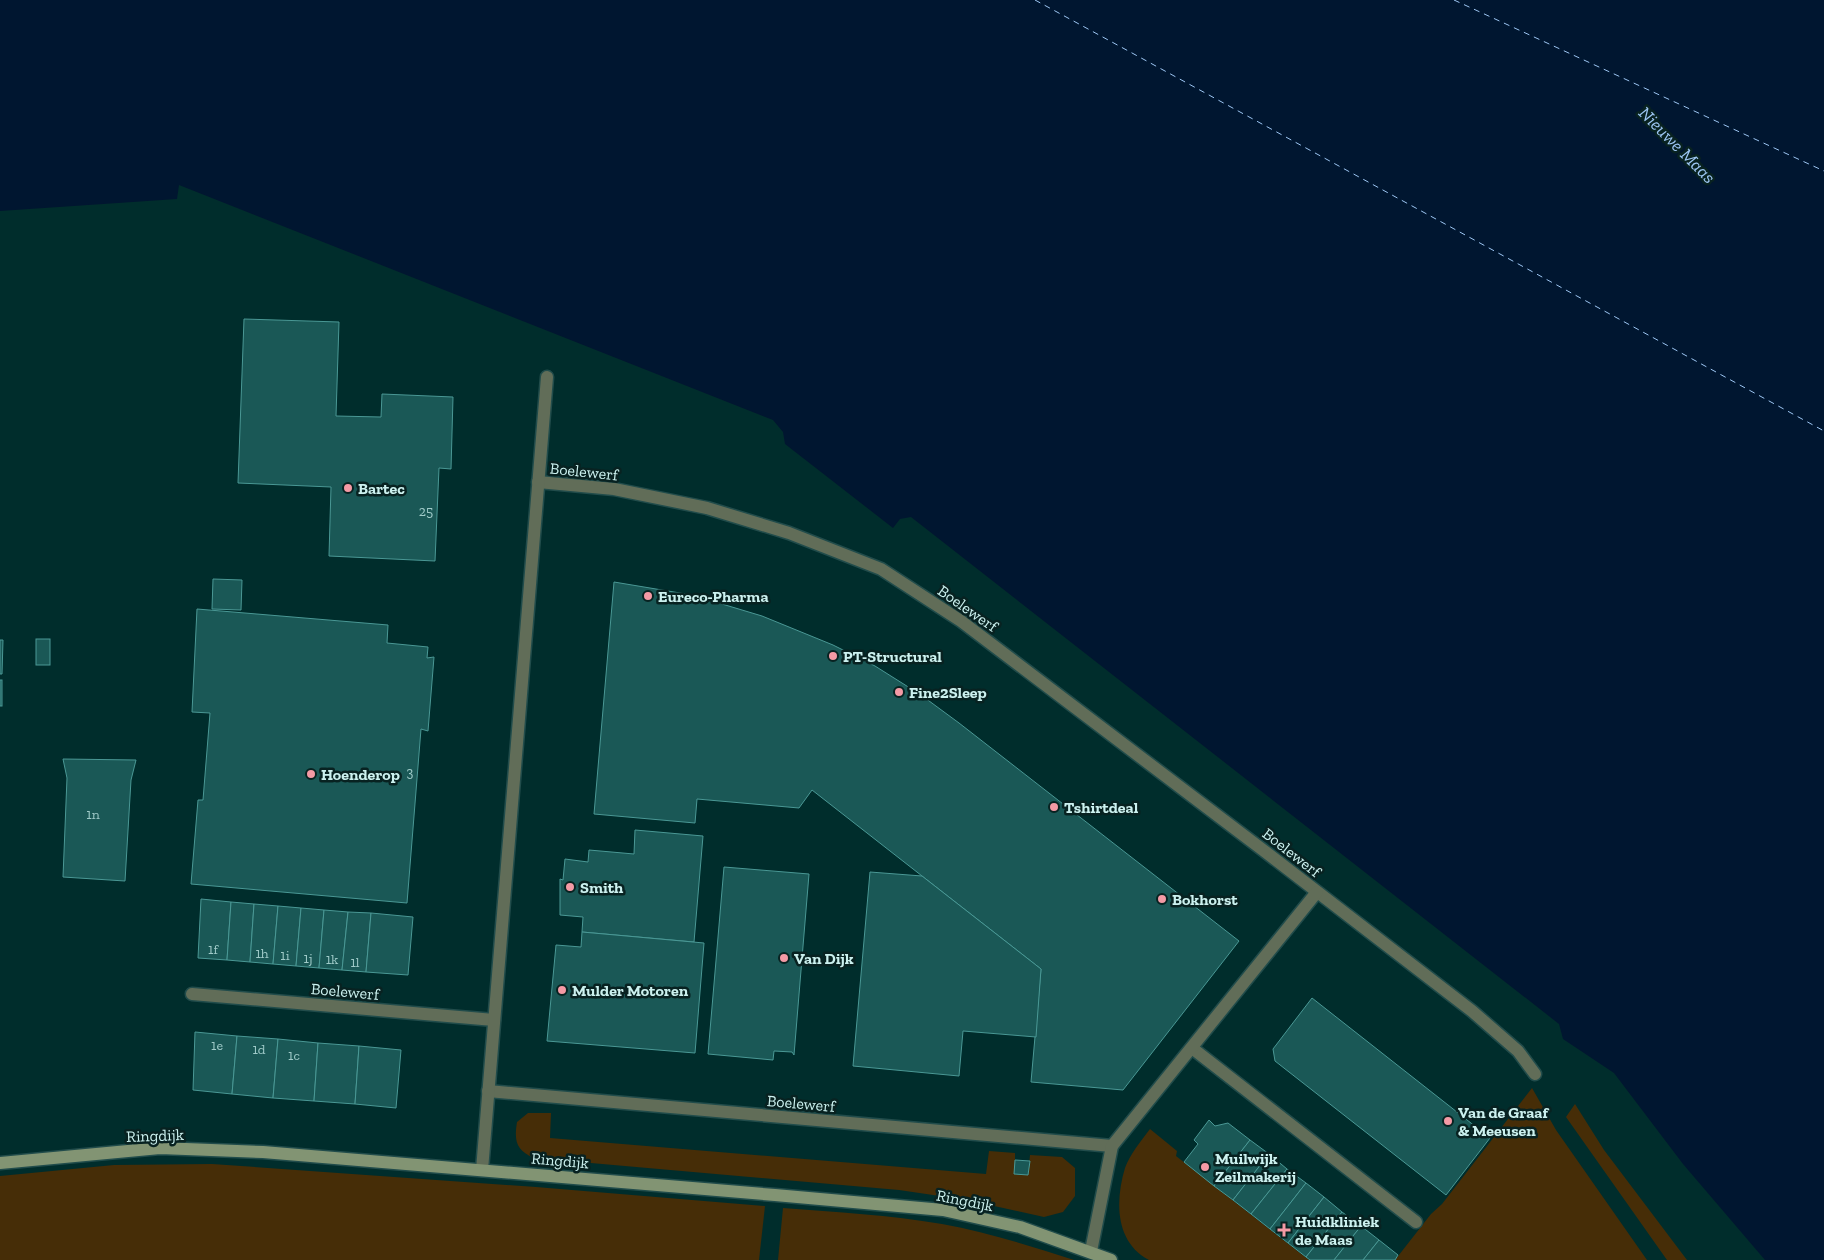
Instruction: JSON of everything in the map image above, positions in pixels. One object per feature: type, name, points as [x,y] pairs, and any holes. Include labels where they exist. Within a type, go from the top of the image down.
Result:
[{"type":"street","name":"Boelewerf","points":[[482,1170],[547,377]]},
{"type":"street","name":"Boelewerf","points":[[538,482],[614,489],[707,508],[788,532],[881,569],[961,621],[1317,892],[1472,1012],[1518,1051],[1536,1074]]},
{"type":"street","name":"Boelewerf","points":[[1091,1251],[1112,1146],[1317,892]]},
{"type":"street","name":"Boelewerf","points":[[192,994],[494,1020]]},
{"type":"street","points":[[1192,1048],[1416,1222]]},
{"type":"street","name":"Boelewerf","points":[[488,1091],[1112,1146]]},
{"type":"street","name":"Ringdijk","points":[[0,1163],[160,1148],[263,1152],[943,1210],[1020,1227],[1091,1251],[1111,1260]]},
{"type":"shaded area","points":[[1532,1088],[1556,1130],[1647,1260],[1395,1260],[1431,1214],[1442,1204]]},
{"type":"shaded area","points":[[1575,1104],[1604,1150],[1687,1260],[1667,1260],[1566,1117]]},
{"type":"shaded area","points":[[528,1113],[551,1113],[550,1138],[986,1174],[989,1151],[1015,1153],[1015,1174],[1028,1175],[1030,1155],[1062,1157],[1075,1168],[1075,1196],[1063,1212],[1044,1217],[967,1200],[899,1190],[534,1158],[523,1152],[516,1140],[517,1122]]},
{"type":"shaded area","points":[[1150,1129],[1177,1151],[1176,1156],[1309,1260],[1149,1260],[1138,1252],[1130,1243],[1120,1220],[1120,1194],[1127,1163]]},
{"type":"shaded area","points":[[212,1164],[536,1187],[765,1206],[759,1260],[0,1260],[0,1176],[114,1165]]},
{"type":"shaded area","points":[[783,1208],[883,1216],[959,1227],[1074,1260],[778,1260]]},
{"type":"water","name":"Nieuwe Maas","points":[[0,0],[1824,0],[1824,1260],[1765,1260],[1683,1164],[1614,1073],[1563,1039],[1559,1024],[911,517],[900,519],[893,528],[785,444],[783,432],[773,420],[179,185],[177,199],[0,211]]},
{"type":"building","points":[[244,319],[339,322],[336,416],[381,417],[382,394],[453,397],[451,469],[439,468],[435,561],[329,556],[331,487],[238,483]]},
{"type":"building","points":[[213,579],[242,580],[241,610],[212,609]]},
{"type":"building","points":[[614,582],[692,595],[762,616],[833,645],[875,666],[921,695],[959,723],[1239,941],[1123,1090],[1031,1082],[1041,969],[812,790],[799,808],[697,799],[695,823],[594,814]]},
{"type":"building","name":"Hoenderop","points":[[197,609],[388,625],[387,643],[428,647],[427,658],[434,657],[428,731],[421,729],[407,903],[191,884],[198,800],[203,800],[210,713],[192,712]]},
{"type":"building","points":[[36,639],[50,639],[50,665],[36,665]]},
{"type":"building","points":[[0,640],[3,640],[2,674],[0,674]]},
{"type":"building","points":[[0,680],[2,680],[2,706],[0,706]]},
{"type":"building","points":[[63,759],[136,760],[131,780],[125,881],[63,877],[67,778]]},
{"type":"building","points":[[635,830],[703,836],[694,942],[582,932],[583,917],[560,915],[560,879],[563,880],[565,859],[588,862],[589,850],[634,854]]},
{"type":"building","points":[[724,867],[809,874],[794,1055],[792,1052],[774,1051],[773,1060],[708,1054]]},
{"type":"building","points":[[870,872],[922,876],[1041,969],[1036,1037],[963,1031],[959,1076],[853,1066]]},
{"type":"building","points":[[201,899],[231,902],[227,960],[198,958]]},
{"type":"building","points":[[231,902],[254,904],[250,962],[227,960]]},
{"type":"building","points":[[254,904],[278,906],[273,964],[250,962]]},
{"type":"building","points":[[278,906],[301,908],[296,966],[273,964]]},
{"type":"building","points":[[301,908],[324,910],[319,968],[296,966]]},
{"type":"building","points":[[324,910],[348,912],[342,970],[319,968]]},
{"type":"building","points":[[348,912],[371,913],[366,972],[342,970]]},
{"type":"building","points":[[371,913],[413,917],[408,975],[366,972]]},
{"type":"building","points":[[582,932],[704,943],[695,1053],[547,1041],[556,945],[581,947]]},
{"type":"building","points":[[1312,998],[1490,1138],[1446,1195],[1275,1061],[1273,1049]]},
{"type":"building","points":[[195,1032],[237,1036],[232,1094],[193,1090]]},
{"type":"building","points":[[237,1036],[278,1039],[273,1098],[232,1094]]},
{"type":"building","points":[[278,1039],[318,1043],[314,1101],[273,1098]]},
{"type":"building","points":[[318,1043],[359,1046],[355,1104],[314,1101]]},
{"type":"building","points":[[359,1046],[401,1050],[396,1108],[355,1104]]},
{"type":"building","points":[[1209,1120],[1215,1126],[1228,1123],[1250,1140],[1214,1186],[1184,1162],[1198,1144],[1194,1140]]},
{"type":"building","points":[[1250,1140],[1269,1154],[1233,1200],[1214,1186]]},
{"type":"building","points":[[1269,1154],[1287,1169],[1251,1214],[1233,1200]]},
{"type":"building","points":[[1015,1160],[1030,1161],[1028,1175],[1014,1174]]},
{"type":"building","points":[[1287,1169],[1306,1183],[1270,1229],[1251,1214]]},
{"type":"building","points":[[1306,1183],[1324,1197],[1288,1243],[1270,1229]]},
{"type":"building","points":[[1324,1197],[1342,1212],[1306,1257],[1288,1243]]},
{"type":"building","points":[[1342,1212],[1361,1226],[1334,1260],[1310,1260],[1306,1257]]},
{"type":"building","points":[[1361,1226],[1379,1240],[1363,1260],[1334,1260]]},
{"type":"building","points":[[1379,1240],[1398,1255],[1395,1260],[1363,1260]]},
{"type":"ferry route","points":[[1035,0],[1824,431]]},
{"type":"ferry route","points":[[1454,0],[1824,171]]},
{"type":"place","name":"Bartec","points":[[348,488]]},
{"type":"place","name":"Eureco-Pharma","points":[[648,596]]},
{"type":"place","name":"PT-Structural","points":[[833,656]]},
{"type":"place","name":"Fine2Sleep","points":[[899,692]]},
{"type":"place","name":"Hoenderop","points":[[311,774]]},
{"type":"place","name":"Tshirtdeal","points":[[1054,807]]},
{"type":"place","name":"Smith","points":[[570,887]]},
{"type":"place","name":"Bokhorst","points":[[1162,899]]},
{"type":"place","name":"Van Dijk","points":[[784,958]]},
{"type":"place","name":"Mulder Motoren","points":[[562,990]]},
{"type":"place","name":"Van de Graaf & Meeusen","points":[[1448,1121]]},
{"type":"place","name":"Muilwijk Zeilmakerij","points":[[1205,1167]]},
{"type":"place","name":"Huidkliniek de Maas","points":[[1284,1230]]}]
